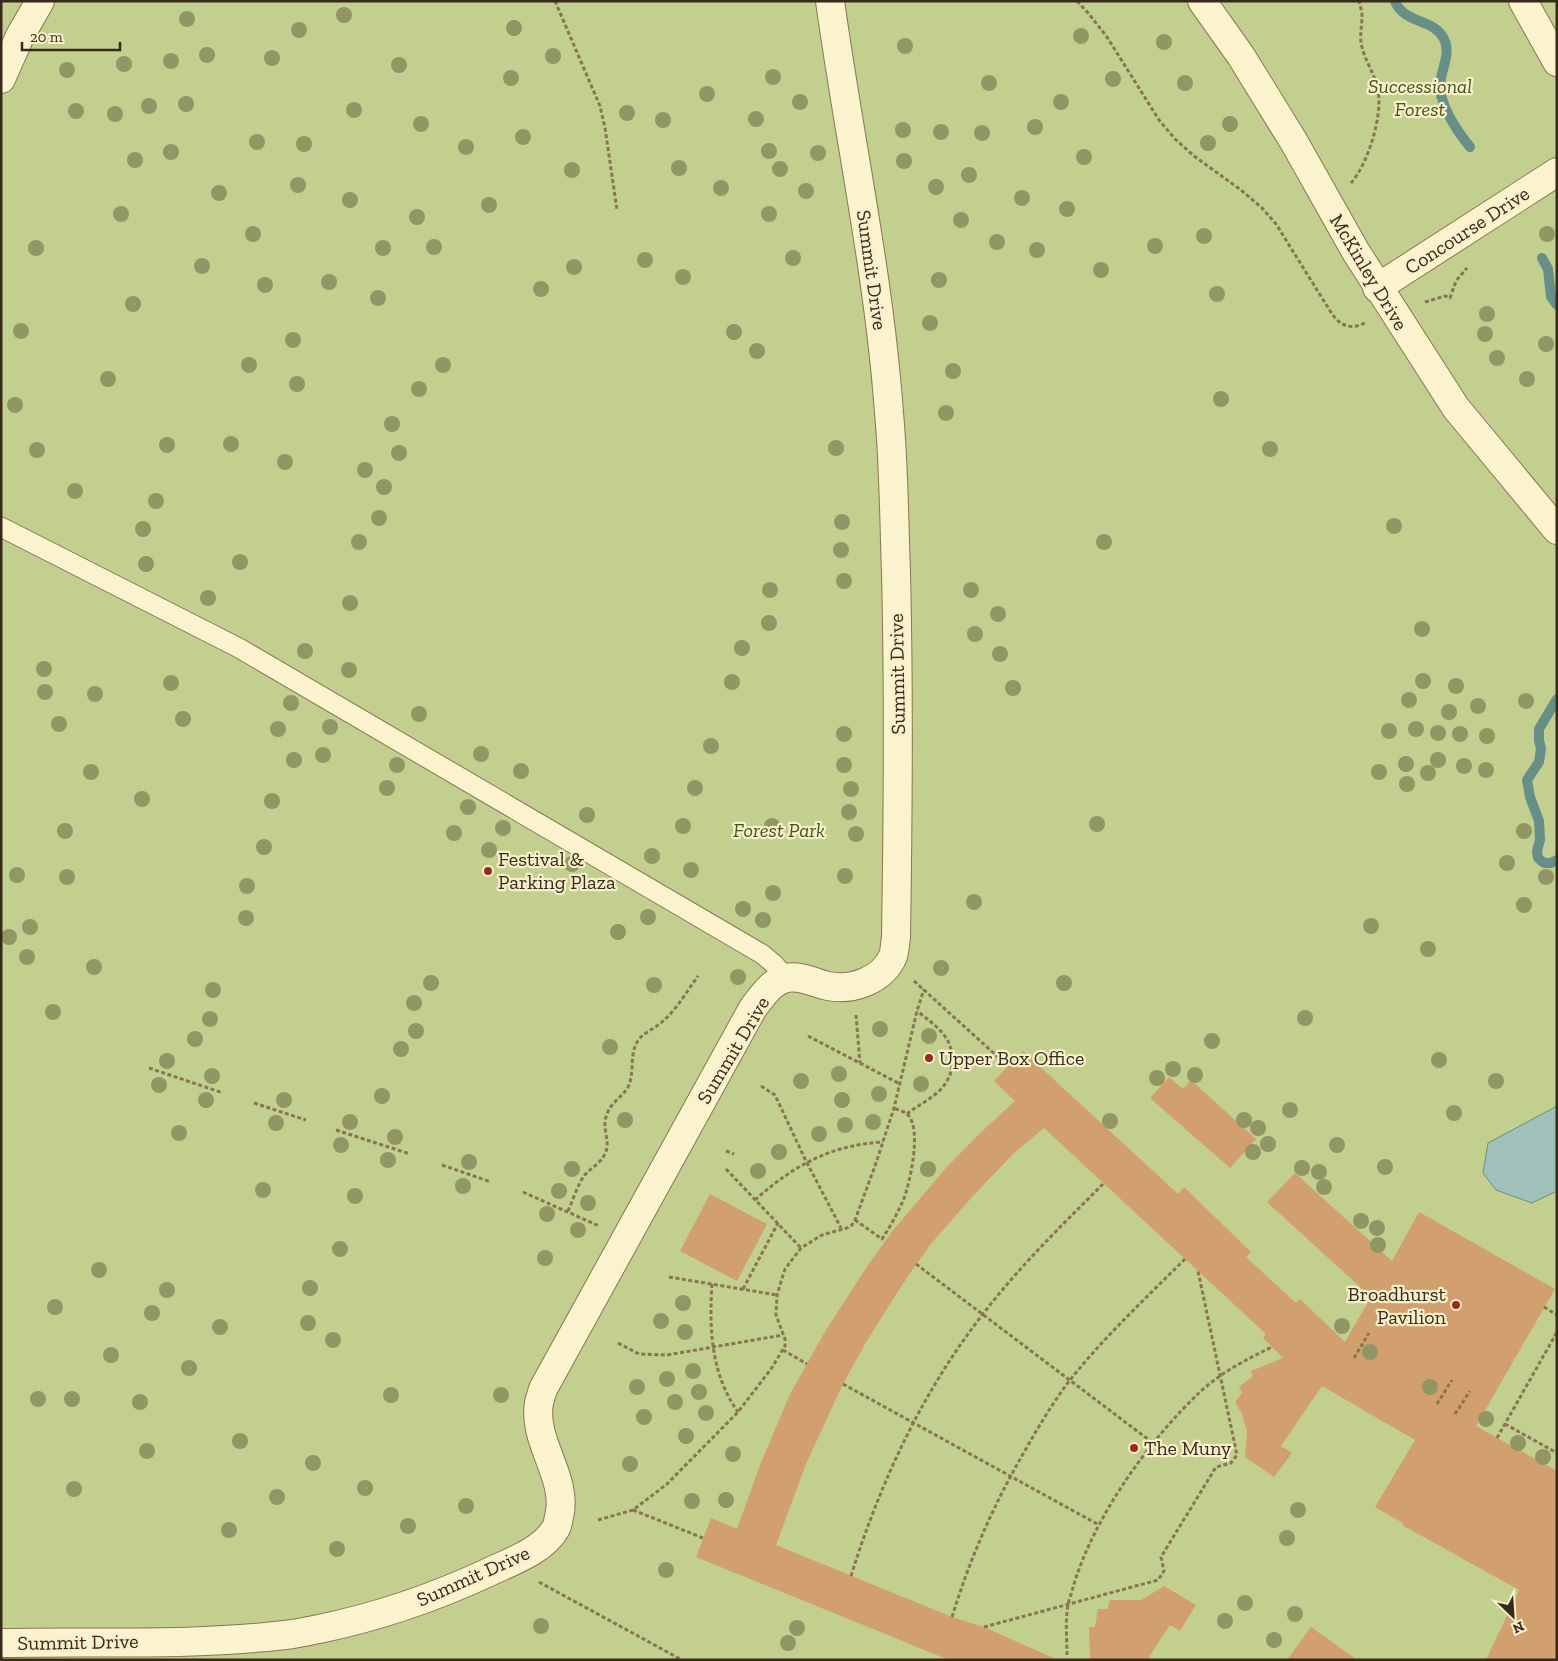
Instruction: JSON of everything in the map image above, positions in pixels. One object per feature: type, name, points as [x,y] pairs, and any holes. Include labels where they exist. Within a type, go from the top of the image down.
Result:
[{"type":"street","points":[[1,79],[20,36],[40,1]]},
{"type":"street","name":"Summit Drive","points":[[1,1643],[206,1641],[287,1635],[355,1622],[415,1602],[476,1578],[515,1560],[540,1545],[556,1528],[561,1509],[559,1487],[539,1419],[539,1403],[544,1389],[753,1008],[773,984],[786,978],[797,977],[829,987],[847,987],[865,982],[884,970],[893,955],[896,937],[898,652],[895,523],[889,412],[862,195],[830,1]]},
{"type":"street","name":"McKinley Drive","points":[[1202,1],[1241,56],[1284,126],[1377,288],[1456,408],[1557,530]]},
{"type":"street","points":[[1523,1],[1557,62]]},
{"type":"street","name":"Concourse Drive","points":[[1377,288],[1557,172]]},
{"type":"lane","points":[[1,527],[239,648],[762,954],[786,978]]},
{"type":"path","points":[[555,1],[600,106],[617,210]]},
{"type":"path","points":[[1077,1],[1107,37],[1158,120],[1194,156],[1241,190],[1262,208],[1276,224],[1338,322],[1351,327],[1361,325]]},
{"type":"path","points":[[1351,183],[1358,175],[1366,159],[1378,119],[1378,90],[1362,48],[1360,36],[1362,14],[1358,1]]},
{"type":"path","points":[[1445,296],[1450,298],[1456,281],[1471,266]]},
{"type":"path","points":[[568,1211],[583,1178],[600,1162],[605,1154],[608,1143],[605,1119],[610,1105],[624,1093],[628,1086],[631,1077],[633,1053],[637,1041],[646,1032],[665,1020],[698,976]]},
{"type":"path","points":[[914,980],[1008,1066]]},
{"type":"path","points":[[598,1520],[633,1510],[667,1484],[738,1412],[753,1394],[783,1350],[785,1339],[776,1315],[777,1295],[785,1269],[801,1248],[822,1236],[841,1228],[847,1228],[855,1220],[894,1108],[916,1011],[924,989]]},
{"type":"path","points":[[907,1114],[941,1090],[948,1080],[952,1069],[953,1056],[950,1044],[942,1032],[916,1011]]},
{"type":"path","points":[[855,1012],[860,1064]]},
{"type":"path","points":[[808,1036],[900,1084]]},
{"type":"path","points":[[149,1068],[224,1092]]},
{"type":"path","points":[[762,1086],[775,1095],[806,1161],[841,1228]]},
{"type":"path","points":[[254,1103],[306,1120]]},
{"type":"path","points":[[855,1220],[882,1238],[900,1208],[909,1182],[914,1134],[912,1122],[907,1114],[894,1108]]},
{"type":"path","points":[[336,1130],[410,1154]]},
{"type":"path","points":[[755,1200],[773,1184],[806,1161],[849,1147],[883,1142]]},
{"type":"path","points":[[726,1151],[734,1154]]},
{"type":"path","points":[[442,1165],[491,1182]]},
{"type":"path","points":[[726,1169],[801,1248]]},
{"type":"path","points":[[851,1576],[872,1513],[913,1423],[946,1367],[982,1314],[1019,1271],[1104,1183]]},
{"type":"path","points":[[523,1192],[602,1227]]},
{"type":"path","points":[[743,1289],[778,1223]]},
{"type":"path","points":[[952,1617],[964,1578],[985,1526],[1010,1476],[1040,1426],[1070,1381],[1107,1337],[1185,1259]]},
{"type":"path","points":[[916,1264],[1153,1444]]},
{"type":"path","points":[[984,1628],[1158,1580],[1164,1571],[1162,1557],[1216,1467],[1231,1463],[1238,1455],[1198,1271]]},
{"type":"path","points":[[669,1277],[777,1295]]},
{"type":"path","points":[[712,1284],[710,1329],[716,1366],[730,1401],[738,1412]]},
{"type":"path","points":[[1544,1307],[1557,1315]]},
{"type":"path","points":[[1497,1438],[1557,1332]]},
{"type":"path","points":[[1354,1358],[1369,1333]]},
{"type":"path","points":[[618,1343],[639,1354],[667,1356],[783,1335]]},
{"type":"path","points":[[1067,1655],[1068,1605],[1079,1568],[1099,1525],[1124,1483],[1153,1444],[1202,1390],[1246,1360],[1272,1347]]},
{"type":"path","points":[[783,1350],[807,1364]]},
{"type":"path","points":[[1437,1404],[1452,1380]]},
{"type":"path","points":[[843,1384],[1099,1525]]},
{"type":"path","points":[[1455,1414],[1470,1391]]},
{"type":"path","points":[[1505,1424],[1557,1453]]},
{"type":"path","points":[[633,1510],[703,1538]]},
{"type":"path","points":[[515,1560],[527,1574],[540,1582],[682,1660]]},
{"type":"green space","name":"Forest Park","points":[[1,1],[1557,1],[1557,1660],[1,1660]]},
{"type":"water","points":[[1557,1106],[1557,1191],[1532,1203],[1496,1190],[1483,1173],[1488,1143]]},
{"type":"building","points":[[1023,1051],[1178,1194],[1184,1187],[1251,1252],[1246,1257],[1296,1303],[1300,1299],[1345,1342],[1371,1297],[1267,1202],[1295,1173],[1392,1261],[1419,1212],[1555,1289],[1476,1426],[1557,1471],[1557,1660],[1486,1660],[1519,1590],[1402,1525],[1403,1523],[1375,1507],[1415,1440],[1322,1386],[1281,1446],[1292,1453],[1274,1477],[1245,1457],[1247,1431],[1241,1412],[1235,1402],[1242,1393],[1239,1387],[1253,1376],[1251,1371],[1283,1358],[1263,1338],[1266,1334],[1044,1128],[1013,1154],[972,1197],[930,1245],[902,1285],[865,1344],[843,1384],[806,1464],[776,1545],[952,1617],[984,1627],[1058,1660],[949,1660],[696,1557],[711,1518],[737,1529],[760,1465],[790,1394],[826,1330],[868,1265],[894,1229],[946,1168],[1015,1101],[994,1081]]},
{"type":"building","points":[[1169,1077],[1183,1089],[1191,1080],[1256,1139],[1230,1168],[1150,1098]]},
{"type":"building","points":[[710,1194],[767,1224],[737,1281],[680,1251]]},
{"type":"building","points":[[1164,1586],[1196,1605],[1180,1631],[1170,1625],[1147,1660],[1090,1660],[1089,1627],[1095,1627],[1098,1609],[1107,1609],[1110,1600],[1141,1600]]},
{"type":"building","points":[[1311,1627],[1357,1660],[1287,1660]]},
{"type":"waterway","points":[[1395,1],[1404,13],[1432,27],[1443,37],[1447,50],[1440,89],[1444,105],[1451,120],[1470,147]]},
{"type":"waterway","points":[[1542,258],[1548,269],[1551,297],[1557,305]]},
{"type":"waterway","points":[[1557,699],[1539,729],[1541,749],[1539,762],[1527,780],[1530,797],[1539,821],[1540,840],[1537,851],[1538,858],[1544,863],[1551,863],[1557,860]]},
{"type":"place","name":"Festival & Parking Plaza","points":[[488,871]]},
{"type":"place","name":"Upper Box Office","points":[[929,1058]]},
{"type":"place","name":"Broadhurst Pavilion","points":[[1456,1305]]},
{"type":"place","name":"The Muny","points":[[1134,1448]]},
{"type":"park label","name":"Successional Forest","points":[[1420,98]]}]
